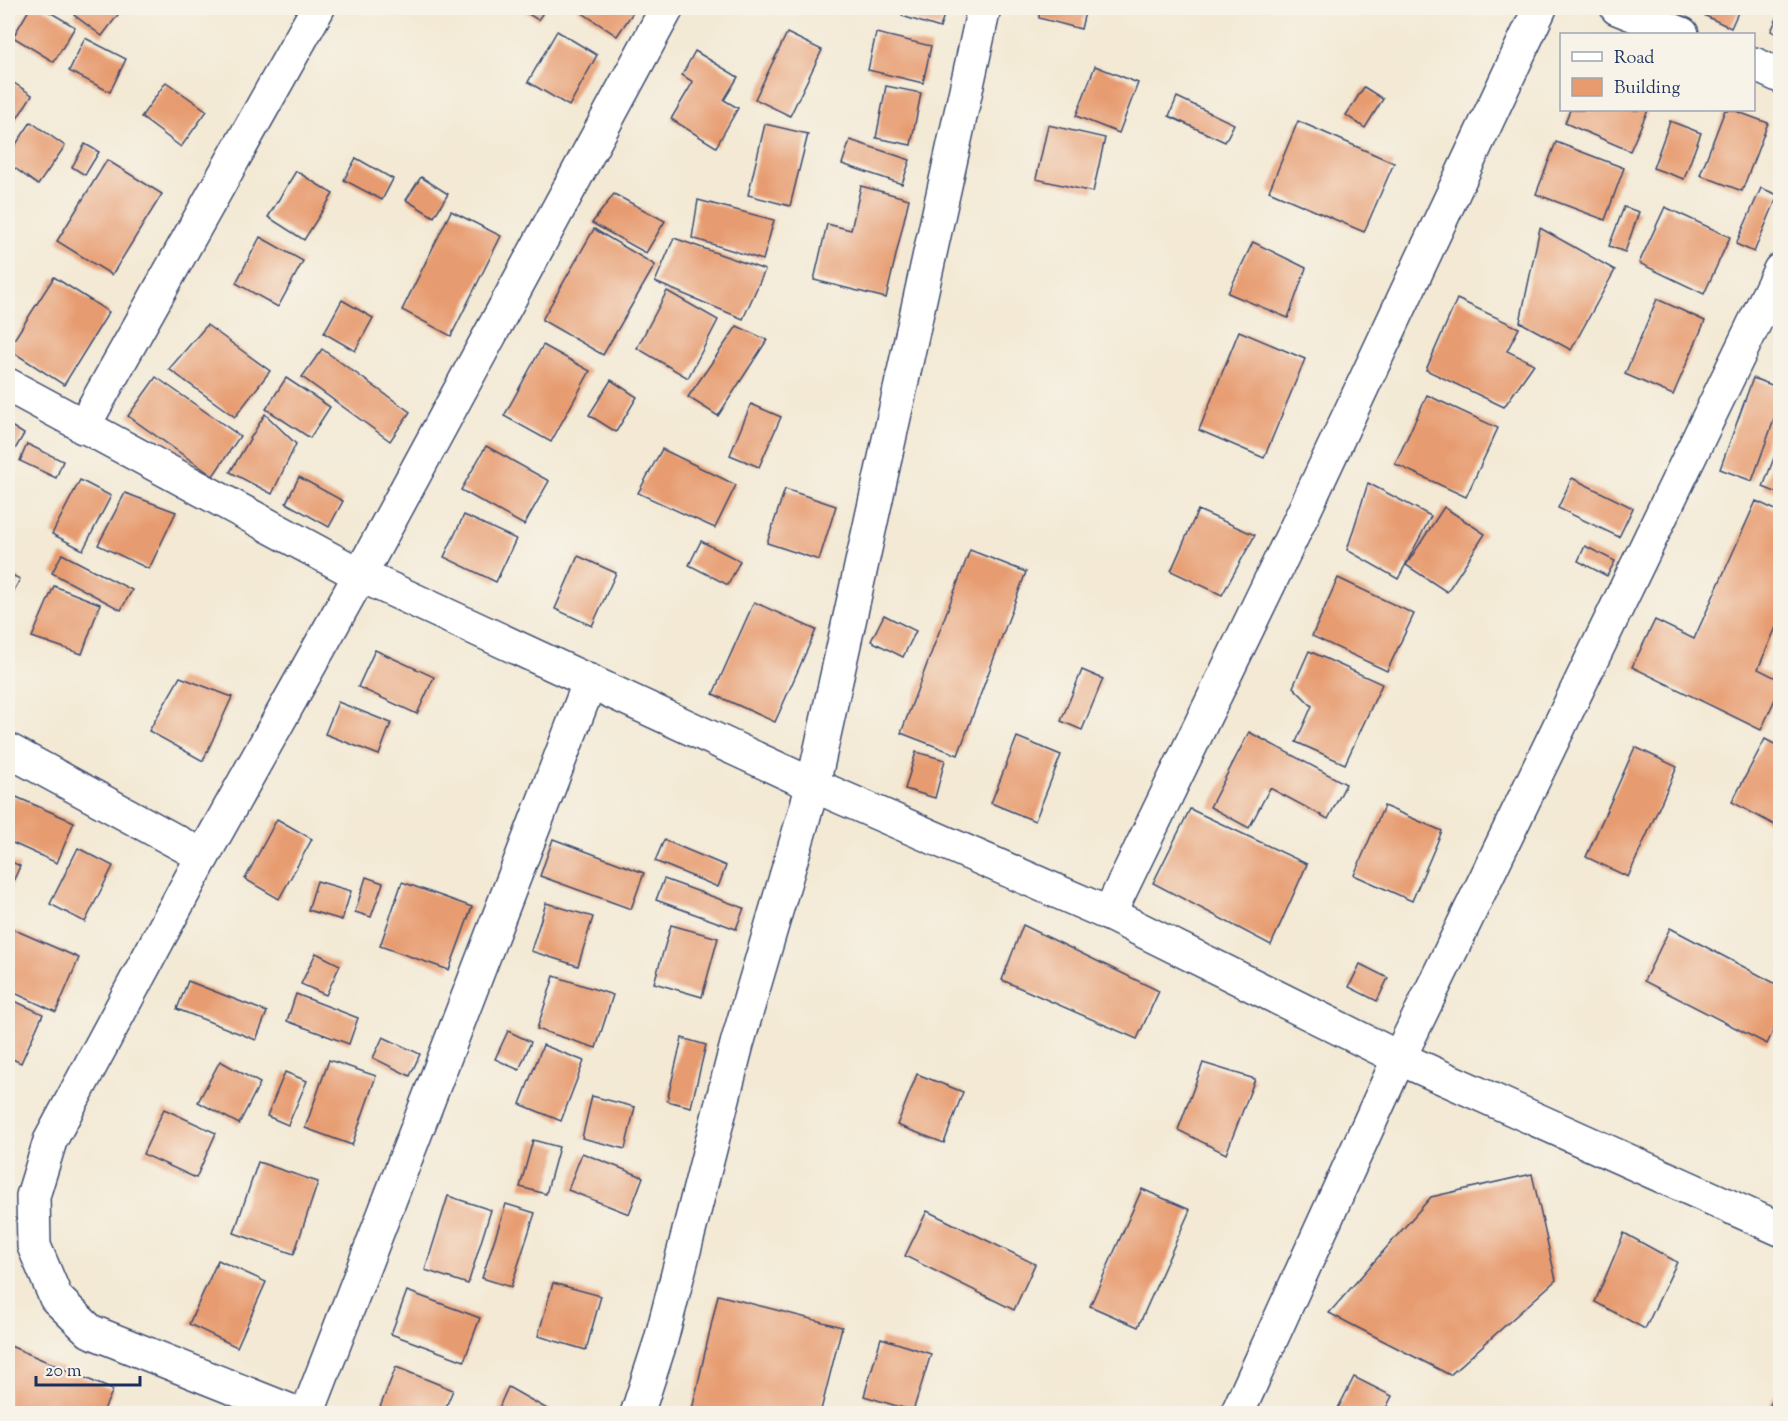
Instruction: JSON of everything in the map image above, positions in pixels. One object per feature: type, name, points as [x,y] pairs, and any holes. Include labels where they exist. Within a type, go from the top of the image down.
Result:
[{"type":"street","points":[[83,427],[318,8]]},
{"type":"street","points":[[298,1413],[90,1330],[56,1298],[34,1246],[33,1196],[50,1141],[203,856],[360,575],[667,8]]},
{"type":"street","points":[[638,1413],[661,1340],[737,1044],[813,785],[984,8]]},
{"type":"street","points":[[1109,914],[1298,524],[1540,8]]},
{"type":"street","points":[[1617,8],[1680,33]]},
{"type":"street","points":[[1755,64],[1780,76]]},
{"type":"street","points":[[1237,1413],[1399,1058],[1780,270]]},
{"type":"street","points":[[8,385],[360,575],[813,785],[1109,914],[1399,1058],[1780,1229]]},
{"type":"street","points":[[307,1413],[590,681]]},
{"type":"street","points":[[8,750],[203,856]]},
{"type":"building","points":[[30,8],[43,8],[75,27],[54,62],[13,37]]},
{"type":"building","points":[[79,8],[123,8],[102,36],[74,15]]},
{"type":"building","points":[[519,8],[546,8],[538,20]]},
{"type":"building","points":[[575,8],[636,8],[617,36]]},
{"type":"building","points":[[905,8],[946,8],[940,28],[902,16]]},
{"type":"building","points":[[1039,8],[1086,8],[1081,29],[1039,18]]},
{"type":"building","points":[[1689,8],[1740,8],[1731,28]]},
{"type":"building","points":[[1780,12],[1780,36],[1771,31]]},
{"type":"building","points":[[557,31],[597,55],[569,106],[528,82]]},
{"type":"building","points":[[787,33],[822,50],[790,116],[755,99]]},
{"type":"building","points":[[876,33],[931,46],[923,83],[868,70]]},
{"type":"building","points":[[85,38],[126,59],[110,92],[69,71]]},
{"type":"building","points":[[695,51],[738,77],[724,100],[738,108],[716,147],[671,119],[693,82],[682,75]]},
{"type":"building","points":[[1095,66],[1138,83],[1119,133],[1076,116]]},
{"type":"building","points":[[8,79],[32,95],[8,133]]},
{"type":"building","points":[[166,82],[207,111],[181,147],[141,117]]},
{"type":"building","points":[[886,86],[921,93],[911,145],[876,138]]},
{"type":"building","points":[[1364,87],[1383,99],[1365,128],[1346,115]]},
{"type":"building","points":[[1177,97],[1234,124],[1225,142],[1169,116]]},
{"type":"building","points":[[1570,111],[1648,111],[1630,151],[1565,123]]},
{"type":"building","points":[[1725,111],[1736,111],[1768,123],[1742,191],[1700,175]]},
{"type":"building","points":[[1298,121],[1394,163],[1364,232],[1269,191]]},
{"type":"building","points":[[1670,121],[1701,133],[1684,179],[1653,168]]},
{"type":"building","points":[[31,122],[65,146],[38,185],[8,163],[8,156]]},
{"type":"building","points":[[765,124],[808,134],[790,206],[748,195]]},
{"type":"building","points":[[1048,125],[1105,138],[1093,192],[1036,179]]},
{"type":"building","points":[[850,140],[910,160],[902,184],[842,164]]},
{"type":"building","points":[[1556,142],[1624,168],[1605,220],[1536,194]]},
{"type":"building","points":[[85,144],[99,152],[85,175],[72,167]]},
{"type":"building","points":[[356,158],[393,179],[382,200],[344,180]]},
{"type":"building","points":[[107,160],[162,194],[112,275],[57,241]]},
{"type":"building","points":[[296,171],[333,194],[304,240],[268,217]]},
{"type":"building","points":[[421,177],[448,194],[434,217],[406,200]]},
{"type":"building","points":[[861,186],[909,199],[886,298],[814,280],[827,224],[851,230]]},
{"type":"building","points":[[1761,188],[1778,195],[1754,252],[1736,244]]},
{"type":"building","points":[[614,194],[665,221],[646,253],[592,223]]},
{"type":"building","points":[[698,200],[774,220],[763,260],[692,238]]},
{"type":"building","points":[[1624,207],[1639,212],[1625,252],[1609,246]]},
{"type":"building","points":[[1665,207],[1730,237],[1704,294],[1639,263]]},
{"type":"building","points":[[451,211],[501,236],[451,336],[402,310]]},
{"type":"building","points":[[1540,228],[1615,270],[1571,350],[1520,322]]},
{"type":"building","points":[[594,229],[655,265],[603,355],[542,320]]},
{"type":"building","points":[[260,237],[303,261],[278,307],[236,283]]},
{"type":"building","points":[[674,238],[765,270],[743,319],[655,282]]},
{"type":"building","points":[[1253,242],[1306,268],[1288,318],[1228,293]]},
{"type":"building","points":[[54,277],[109,312],[64,385],[8,349]]},
{"type":"building","points":[[667,291],[718,320],[688,378],[637,348]]},
{"type":"building","points":[[1457,299],[1519,328],[1507,351],[1534,364],[1504,407],[1426,370]]},
{"type":"building","points":[[1657,299],[1705,321],[1673,395],[1625,374]]},
{"type":"building","points":[[342,300],[373,318],[355,351],[324,333]]},
{"type":"building","points":[[207,325],[270,371],[235,417],[169,369]]},
{"type":"building","points":[[737,326],[767,340],[718,416],[688,397]]},
{"type":"building","points":[[1239,331],[1305,359],[1264,458],[1199,430]]},
{"type":"building","points":[[543,345],[590,371],[551,442],[504,416]]},
{"type":"building","points":[[322,349],[410,412],[390,441],[302,377]]},
{"type":"building","points":[[156,377],[240,436],[213,476],[128,416]]},
{"type":"building","points":[[286,378],[330,407],[310,438],[266,409]]},
{"type":"building","points":[[1753,378],[1780,388],[1780,403],[1752,481],[1720,469]]},
{"type":"building","points":[[611,380],[637,397],[616,432],[589,415]]},
{"type":"building","points":[[1427,395],[1498,428],[1466,497],[1395,464]]},
{"type":"building","points":[[751,404],[781,417],[759,467],[730,455]]},
{"type":"building","points":[[265,414],[296,444],[272,494],[230,472]]},
{"type":"building","points":[[8,424],[24,434],[14,451],[8,448]]},
{"type":"building","points":[[1780,442],[1780,494],[1763,487]]},
{"type":"building","points":[[27,444],[63,461],[56,478],[20,461]]},
{"type":"building","points":[[486,446],[549,481],[524,525],[461,490]]},
{"type":"building","points":[[662,449],[736,485],[715,528],[638,493]]},
{"type":"building","points":[[299,477],[343,501],[329,527],[286,503]]},
{"type":"building","points":[[1572,478],[1633,508],[1619,537],[1558,508]]},
{"type":"building","points":[[80,480],[111,496],[83,550],[52,534]]},
{"type":"building","points":[[1368,483],[1431,516],[1398,579],[1347,550]]},
{"type":"building","points":[[785,489],[836,506],[819,560],[767,543]]},
{"type":"building","points":[[125,493],[176,512],[149,569],[98,545]]},
{"type":"building","points":[[1756,501],[1780,512],[1780,618],[1758,669],[1780,680],[1780,688],[1761,730],[1632,667],[1655,620],[1694,639]]},
{"type":"building","points":[[1444,507],[1485,534],[1447,592],[1406,565]]},
{"type":"building","points":[[1198,510],[1255,535],[1222,595],[1171,571]]},
{"type":"building","points":[[464,515],[516,539],[496,582],[444,557]]},
{"type":"building","points":[[701,541],[740,561],[728,585],[689,565]]},
{"type":"building","points":[[1585,546],[1615,561],[1607,576],[1578,561]]},
{"type":"building","points":[[970,550],[1026,572],[958,755],[901,733]]},
{"type":"building","points":[[62,554],[132,590],[121,610],[52,573]]},
{"type":"building","points":[[578,556],[616,573],[592,626],[555,609]]},
{"type":"building","points":[[8,573],[20,579],[8,602]]},
{"type":"building","points":[[1338,578],[1414,614],[1387,671],[1312,636]]},
{"type":"building","points":[[54,586],[100,604],[82,654],[32,637]]},
{"type":"building","points":[[754,602],[816,630],[775,722],[713,694]]},
{"type":"building","points":[[884,615],[916,631],[903,657],[871,641]]},
{"type":"building","points":[[375,650],[434,677],[417,714],[358,687]]},
{"type":"building","points":[[1309,651],[1382,684],[1345,764],[1296,742],[1312,706],[1293,687]]},
{"type":"building","points":[[1082,670],[1103,679],[1082,730],[1061,721]]},
{"type":"building","points":[[180,677],[232,697],[203,761],[149,731]]},
{"type":"building","points":[[338,702],[391,723],[379,755],[325,734]]},
{"type":"building","points":[[1249,732],[1346,784],[1328,819],[1270,788],[1249,828],[1210,807]]},
{"type":"building","points":[[1017,737],[1061,755],[1035,821],[991,803]]},
{"type":"building","points":[[1765,739],[1780,747],[1780,828],[1732,802]]},
{"type":"building","points":[[1635,747],[1677,767],[1628,877],[1586,857]]},
{"type":"building","points":[[916,752],[945,760],[935,798],[905,789]]},
{"type":"building","points":[[14,796],[74,822],[57,863],[8,841],[8,814]]},
{"type":"building","points":[[1384,806],[1442,831],[1412,901],[1354,875]]},
{"type":"building","points":[[1190,809],[1307,864],[1271,945],[1153,883]]},
{"type":"building","points":[[277,819],[312,839],[279,899],[245,879]]},
{"type":"building","points":[[553,839],[644,873],[631,909],[540,876]]},
{"type":"building","points":[[664,840],[726,866],[718,887],[655,861]]},
{"type":"building","points":[[78,848],[113,866],[85,922],[50,904]]},
{"type":"building","points":[[8,860],[20,866],[8,893]]},
{"type":"building","points":[[366,877],[383,883],[371,917],[355,912]]},
{"type":"building","points":[[664,879],[744,908],[736,929],[656,900]]},
{"type":"building","points":[[317,881],[351,891],[342,920],[308,910]]},
{"type":"building","points":[[402,882],[472,907],[449,970],[380,946]]},
{"type":"building","points":[[546,903],[593,917],[578,966],[531,951]]},
{"type":"building","points":[[671,925],[718,938],[702,997],[654,983]]},
{"type":"building","points":[[1023,925],[1159,991],[1137,1039],[1002,980]]},
{"type":"building","points":[[8,927],[79,958],[56,1012],[8,990]]},
{"type":"building","points":[[1670,928],[1780,986],[1780,1017],[1767,1044],[1644,981]]},
{"type":"building","points":[[316,953],[340,965],[326,995],[301,984]]},
{"type":"building","points":[[1360,964],[1388,978],[1377,1001],[1349,987]]},
{"type":"building","points":[[554,976],[613,995],[596,1048],[537,1029]]},
{"type":"building","points":[[188,981],[267,1012],[256,1040],[177,1009]]},
{"type":"building","points":[[296,994],[358,1018],[349,1044],[287,1021]]},
{"type":"building","points":[[8,998],[43,1014],[21,1063],[8,1057]]},
{"type":"building","points":[[508,1031],[531,1042],[519,1070],[495,1059]]},
{"type":"building","points":[[383,1037],[420,1054],[410,1076],[373,1058]]},
{"type":"building","points":[[682,1038],[706,1045],[691,1107],[667,1101]]},
{"type":"building","points":[[543,1045],[584,1061],[561,1121],[520,1104]]},
{"type":"building","points":[[329,1060],[376,1076],[352,1145],[305,1128]]},
{"type":"building","points":[[220,1061],[260,1083],[239,1124],[198,1102]]},
{"type":"building","points":[[1203,1063],[1255,1079],[1226,1154],[1178,1130]]},
{"type":"building","points":[[285,1072],[307,1081],[288,1125],[267,1116]]},
{"type":"building","points":[[917,1074],[963,1092],[944,1143],[897,1125]]},
{"type":"building","points":[[592,1096],[635,1107],[625,1149],[582,1138]]},
{"type":"building","points":[[164,1109],[216,1133],[196,1178],[143,1154]]},
{"type":"building","points":[[533,1140],[559,1147],[546,1194],[520,1187]]},
{"type":"building","points":[[582,1153],[643,1177],[629,1214],[568,1190]]},
{"type":"building","points":[[258,1162],[318,1182],[294,1254],[234,1233]]},
{"type":"building","points":[[1532,1174],[1556,1280],[1450,1375],[1329,1313],[1431,1197]]},
{"type":"building","points":[[1142,1189],[1190,1210],[1138,1327],[1090,1306]]},
{"type":"building","points":[[448,1196],[491,1210],[468,1284],[425,1270]]},
{"type":"building","points":[[506,1204],[535,1213],[511,1287],[482,1278]]},
{"type":"building","points":[[927,1211],[1035,1264],[1014,1310],[905,1256]]},
{"type":"building","points":[[1624,1233],[1677,1262],[1645,1329],[1595,1302]]},
{"type":"building","points":[[218,1260],[266,1282],[237,1347],[189,1324]]},
{"type":"building","points":[[553,1283],[601,1296],[586,1350],[538,1336]]},
{"type":"building","points":[[407,1291],[480,1318],[464,1361],[391,1334]]},
{"type":"building","points":[[718,1295],[842,1327],[820,1414],[691,1414]]},
{"type":"building","points":[[881,1338],[931,1354],[913,1411],[864,1396]]},
{"type":"building","points":[[8,1345],[113,1390],[102,1414],[8,1414]]},
{"type":"building","points":[[396,1367],[453,1390],[443,1414],[397,1414],[380,1407]]},
{"type":"building","points":[[1354,1377],[1392,1396],[1383,1414],[1335,1414]]},
{"type":"building","points":[[1780,1383],[1780,1414],[1766,1414]]},
{"type":"building","points":[[508,1387],[556,1414],[496,1414]]}]
